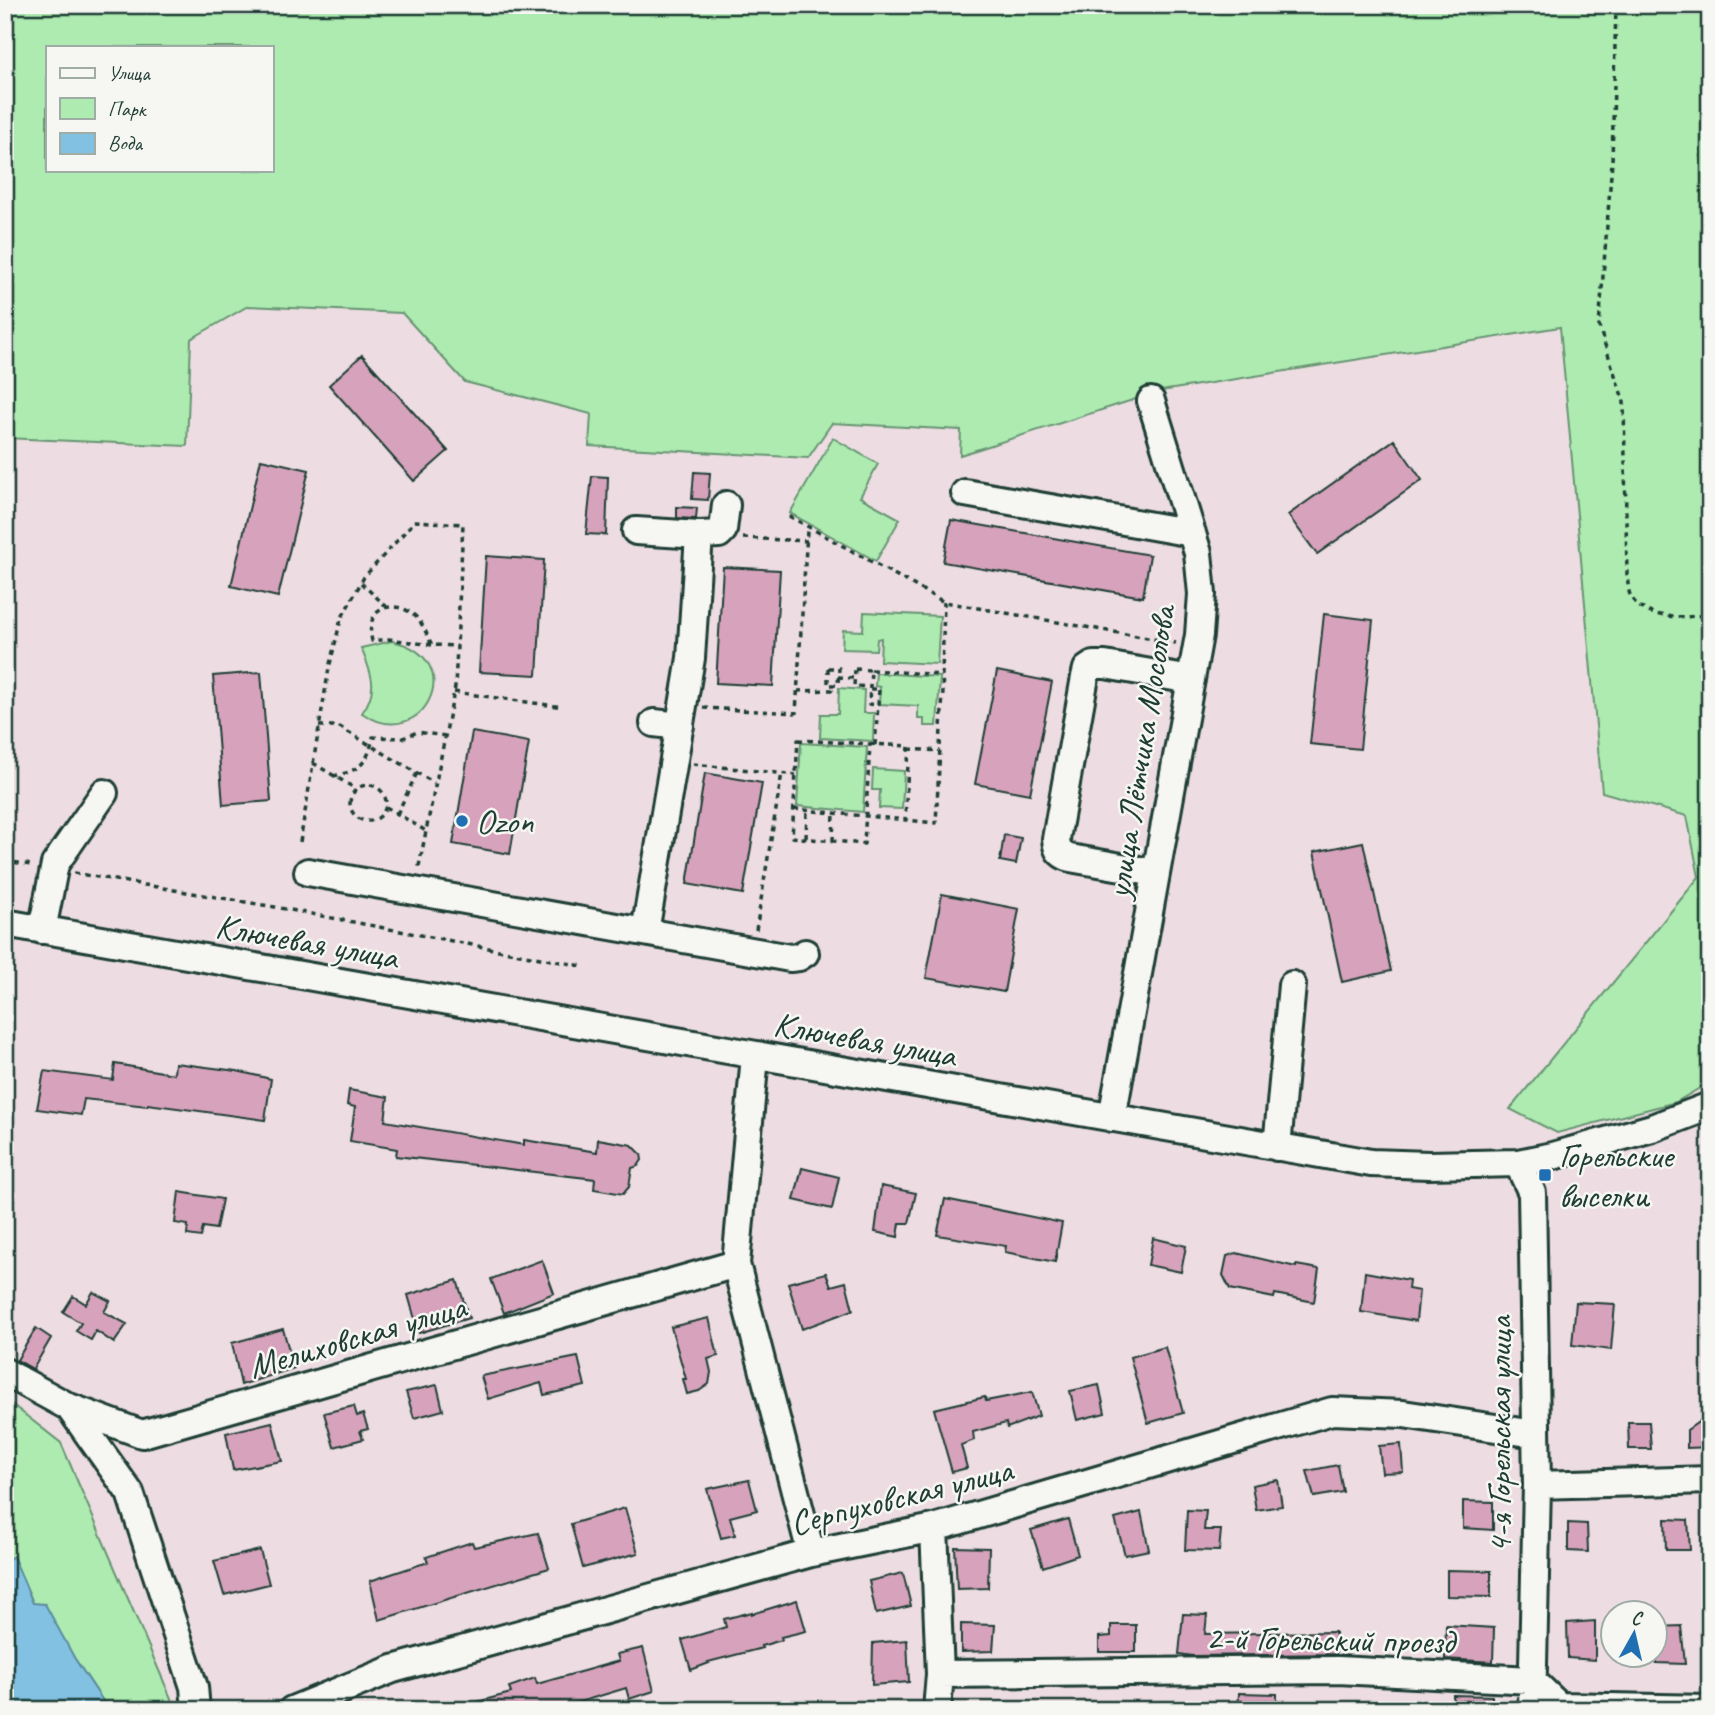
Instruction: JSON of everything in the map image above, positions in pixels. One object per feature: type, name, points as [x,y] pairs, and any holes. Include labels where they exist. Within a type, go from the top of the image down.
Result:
[{"type":"street","name":"улица Лётчика Мосолова","points":[[1112,1118],[1199,635],[1202,594],[1198,553],[1151,401]]},
{"type":"street","points":[[965,493],[1192,533]]},
{"type":"street","points":[[636,531],[716,523],[645,932]]},
{"type":"street","points":[[1156,873],[1070,858],[1061,855],[1057,848],[1056,839],[1085,677],[1087,669],[1093,665],[1105,665],[1191,680]]},
{"type":"street","points":[[654,723],[682,716]]},
{"type":"street","points":[[42,930],[55,864],[104,793]]},
{"type":"street","points":[[308,872],[790,958],[805,953]]},
{"type":"street","name":"Ключевая улица","points":[[5,923],[1371,1163],[1518,1163],[1652,1128],[1710,1105]]},
{"type":"street","points":[[1277,1147],[1292,985]]},
{"type":"street","points":[[755,1056],[736,1264],[811,1553]]},
{"type":"street","name":"4-я Горельская улица","points":[[1518,1163],[1532,1193],[1537,1485],[1532,1710]]},
{"type":"street","name":"Мелиховская улица","points":[[5,1372],[69,1407],[142,1434],[736,1264]]},
{"type":"street","points":[[69,1407],[130,1493],[194,1687],[196,1710]]},
{"type":"street","name":"Серпуховская улица","points":[[292,1710],[393,1669],[811,1553],[934,1528],[1332,1412],[1402,1414],[1535,1434]]},
{"type":"street","points":[[1537,1485],[1710,1480]]},
{"type":"street","points":[[934,1528],[940,1674],[937,1710]]},
{"type":"street","name":"2-й Горельский проезд","points":[[940,1674],[1338,1670],[1532,1680]]},
{"type":"street","points":[[1532,1680],[1559,1706],[1710,1709]]},
{"type":"path","points":[[1616,5],[1612,162],[1599,327],[1624,402],[1627,575],[1631,598],[1648,612],[1675,618],[1710,615]]},
{"type":"path","points":[[789,516],[944,602],[1176,643]]},
{"type":"path","points":[[300,842],[319,726],[341,619],[361,583],[415,521],[463,524],[454,692],[414,891]]},
{"type":"path","points":[[716,523],[730,537],[807,541]]},
{"type":"path","points":[[682,716],[796,713],[807,531],[810,527]]},
{"type":"path","points":[[361,583],[388,608]]},
{"type":"path","points":[[794,809],[936,823],[943,691],[944,602]]},
{"type":"path","points":[[432,645],[418,619],[399,609],[379,610],[371,618],[369,628],[372,641],[389,639],[432,645],[457,646]]},
{"type":"path","points":[[828,668],[839,668],[838,677],[838,685],[828,685],[828,668]]},
{"type":"path","points":[[940,751],[873,744],[798,740],[792,837],[864,844],[873,744],[879,690],[854,686],[855,669],[942,675]]},
{"type":"path","points":[[871,670],[869,704],[878,705]]},
{"type":"path","points":[[838,677],[854,678]]},
{"type":"path","points":[[798,691],[832,690],[832,685]]},
{"type":"path","points":[[454,692],[563,707]]},
{"type":"path","points":[[319,726],[338,726],[435,784]]},
{"type":"path","points":[[333,776],[360,767],[370,753],[373,737],[403,738],[417,732],[445,736]]},
{"type":"path","points":[[905,820],[909,749]]},
{"type":"path","points":[[674,762],[796,775]]},
{"type":"path","points":[[313,764],[357,789]]},
{"type":"path","points":[[397,814],[417,773]]},
{"type":"path","points":[[752,951],[782,773]]},
{"type":"path","points":[[371,785],[379,788],[384,794],[386,807],[381,816],[374,820],[358,818],[351,804],[357,789],[371,785]]},
{"type":"path","points":[[386,807],[426,831]]},
{"type":"path","points":[[806,838],[807,810]]},
{"type":"path","points":[[833,841],[834,813]]},
{"type":"path","points":[[5,860],[275,907],[582,966]]},
{"type":"green space","points":[[5,5],[1710,5],[1710,1082],[1676,1102],[1557,1133],[1510,1109],[1699,877],[1687,816],[1602,792],[1560,327],[1161,391],[960,455],[961,430],[832,423],[808,458],[589,446],[591,414],[465,382],[402,313],[248,306],[191,339],[187,446],[5,438]]},
{"type":"green space","points":[[833,438],[878,464],[860,497],[900,519],[876,561],[790,513]]},
{"type":"green space","points":[[864,612],[940,616],[937,664],[880,661],[881,638],[877,639],[876,650],[842,649],[843,630],[863,631]]},
{"type":"green space","points":[[392,641],[416,651],[429,665],[433,682],[430,699],[419,713],[404,722],[384,723],[362,713],[371,696],[372,681],[361,648]]},
{"type":"green space","points":[[876,673],[940,677],[937,726],[924,726],[924,719],[918,719],[918,706],[879,704],[880,687],[875,686]]},
{"type":"green space","points":[[839,688],[864,690],[863,713],[874,713],[873,741],[820,738],[821,714],[838,714]]},
{"type":"green space","points":[[801,743],[867,747],[863,812],[797,806]]},
{"type":"green space","points":[[873,769],[904,771],[902,809],[879,808],[880,790],[872,790]]},
{"type":"green space","points":[[5,1399],[61,1443],[176,1710],[109,1710],[33,1603],[13,1557],[5,1562]]},
{"type":"water","points":[[13,1556],[33,1603],[45,1604],[75,1659],[109,1710],[5,1710],[5,1562]]},
{"type":"building","points":[[362,355],[448,451],[414,481],[329,385]]},
{"type":"building","points":[[1394,440],[1422,480],[1317,554],[1288,515]]},
{"type":"building","points":[[261,459],[309,470],[278,597],[231,586]]},
{"type":"building","points":[[694,472],[710,473],[708,500],[692,499]]},
{"type":"building","points":[[592,476],[608,477],[606,535],[586,534]]},
{"type":"building","points":[[677,507],[697,508],[696,519],[677,518]]},
{"type":"building","points":[[951,520],[1150,555],[1143,597],[943,562]]},
{"type":"building","points":[[486,556],[544,560],[537,675],[479,672]]},
{"type":"building","points":[[723,567],[780,570],[773,686],[716,683]]},
{"type":"building","points":[[1324,614],[1373,620],[1360,749],[1310,744]]},
{"type":"building","points":[[997,671],[1052,682],[1030,794],[975,784]]},
{"type":"building","points":[[261,672],[271,801],[223,805],[213,676]]},
{"type":"building","points":[[472,732],[529,742],[510,854],[453,844]]},
{"type":"building","points":[[705,773],[762,783],[743,894],[687,884]]},
{"type":"building","points":[[1004,835],[1021,838],[1016,864],[1000,861]]},
{"type":"building","points":[[1363,842],[1391,971],[1342,982],[1314,852]]},
{"type":"building","points":[[942,894],[1019,909],[1004,992],[926,978]]},
{"type":"building","points":[[175,1063],[237,1071],[271,1079],[265,1120],[148,1104],[84,1099],[81,1115],[37,1109],[44,1071],[113,1080],[115,1064],[174,1074]]},
{"type":"building","points":[[349,1090],[388,1097],[385,1121],[524,1145],[524,1140],[597,1152],[598,1139],[632,1145],[641,1154],[642,1160],[638,1166],[632,1168],[629,1187],[623,1194],[594,1189],[595,1179],[396,1156],[397,1149],[350,1141],[355,1107],[347,1105]]},
{"type":"building","points":[[802,1168],[839,1177],[832,1209],[794,1200]]},
{"type":"building","points":[[881,1186],[916,1193],[909,1223],[900,1223],[898,1237],[875,1232]]},
{"type":"building","points":[[179,1192],[222,1199],[216,1229],[203,1227],[201,1237],[187,1235],[188,1225],[175,1223]]},
{"type":"building","points":[[945,1199],[1062,1223],[1055,1262],[1005,1252],[1006,1246],[937,1235]]},
{"type":"building","points":[[1153,1238],[1186,1246],[1181,1272],[1148,1265]]},
{"type":"building","points":[[1236,1253],[1296,1267],[1319,1269],[1314,1302],[1275,1294],[1274,1298],[1230,1289],[1223,1275],[1227,1256]]},
{"type":"building","points":[[542,1260],[554,1293],[504,1313],[491,1279]]},
{"type":"building","points":[[1365,1272],[1409,1280],[1408,1289],[1419,1291],[1416,1321],[1361,1312]]},
{"type":"building","points":[[826,1273],[831,1286],[846,1282],[853,1310],[802,1329],[788,1283]]},
{"type":"building","points":[[457,1280],[469,1318],[419,1333],[408,1295]]},
{"type":"building","points":[[93,1292],[110,1301],[104,1312],[127,1324],[114,1343],[96,1331],[91,1340],[76,1331],[81,1323],[63,1312],[73,1296],[86,1304]]},
{"type":"building","points":[[1576,1302],[1615,1304],[1611,1350],[1572,1345]]},
{"type":"building","points":[[709,1318],[718,1356],[708,1359],[711,1372],[709,1384],[699,1391],[687,1394],[683,1379],[686,1379],[671,1327]]},
{"type":"building","points":[[36,1328],[51,1338],[33,1369],[17,1360]]},
{"type":"building","points":[[283,1329],[294,1368],[241,1385],[232,1343]]},
{"type":"building","points":[[1165,1347],[1183,1413],[1148,1423],[1130,1357]]},
{"type":"building","points":[[578,1357],[585,1386],[544,1395],[541,1383],[488,1399],[481,1376]]},
{"type":"building","points":[[437,1385],[443,1410],[414,1418],[406,1392]]},
{"type":"building","points":[[1099,1385],[1105,1413],[1077,1420],[1070,1391]]},
{"type":"building","points":[[1032,1392],[1039,1416],[1007,1428],[1006,1423],[973,1432],[974,1440],[961,1445],[967,1468],[952,1472],[934,1409],[985,1397],[986,1401]]},
{"type":"building","points":[[354,1406],[357,1416],[363,1414],[368,1429],[360,1431],[363,1439],[334,1447],[324,1413]]},
{"type":"building","points":[[1710,1414],[1710,1447],[1687,1448],[1687,1430]]},
{"type":"building","points":[[272,1422],[282,1461],[233,1470],[226,1433]]},
{"type":"building","points":[[1628,1422],[1649,1422],[1651,1449],[1629,1449]]},
{"type":"building","points":[[1401,1444],[1403,1472],[1382,1473],[1379,1446]]},
{"type":"building","points":[[1338,1465],[1343,1492],[1314,1497],[1307,1471]]},
{"type":"building","points":[[749,1480],[757,1510],[730,1517],[735,1535],[721,1538],[707,1489]]},
{"type":"building","points":[[1278,1480],[1282,1506],[1256,1510],[1252,1485]]},
{"type":"building","points":[[1463,1501],[1493,1502],[1493,1530],[1463,1528]]},
{"type":"building","points":[[625,1508],[638,1553],[583,1568],[571,1524]]},
{"type":"building","points":[[1187,1510],[1206,1511],[1204,1530],[1221,1530],[1219,1551],[1185,1550]]},
{"type":"building","points":[[1141,1512],[1149,1550],[1125,1555],[1115,1519]]},
{"type":"building","points":[[1068,1519],[1078,1555],[1043,1567],[1031,1530]]},
{"type":"building","points":[[1665,1519],[1688,1520],[1690,1550],[1666,1550]]},
{"type":"building","points":[[1568,1523],[1587,1524],[1588,1552],[1568,1551]]},
{"type":"building","points":[[538,1533],[549,1568],[379,1620],[370,1581],[428,1562],[426,1557],[472,1542],[474,1547]]},
{"type":"building","points":[[955,1547],[989,1548],[988,1588],[957,1589]]},
{"type":"building","points":[[260,1550],[269,1584],[224,1595],[214,1561]]},
{"type":"building","points":[[1447,1570],[1491,1571],[1491,1597],[1447,1596]]},
{"type":"building","points":[[903,1573],[911,1606],[876,1614],[869,1581]]},
{"type":"building","points":[[797,1600],[806,1631],[781,1637],[782,1640],[761,1646],[762,1648],[708,1662],[691,1670],[682,1640],[726,1627],[724,1619],[752,1614]]},
{"type":"building","points":[[1183,1614],[1207,1615],[1205,1634],[1335,1632],[1336,1654],[1179,1654]]},
{"type":"building","points":[[1595,1621],[1595,1660],[1568,1658],[1567,1623]]},
{"type":"building","points":[[961,1624],[995,1625],[993,1651],[961,1652]]},
{"type":"building","points":[[1111,1625],[1136,1625],[1136,1652],[1099,1652],[1099,1637],[1111,1636]]},
{"type":"building","points":[[1446,1625],[1494,1628],[1493,1662],[1445,1659]]},
{"type":"building","points":[[1670,1626],[1681,1626],[1685,1664],[1670,1663]]},
{"type":"building","points":[[907,1640],[909,1682],[872,1685],[873,1643]]},
{"type":"building","points":[[643,1648],[654,1691],[629,1699],[626,1688],[553,1710],[466,1710],[465,1705],[511,1693],[509,1687],[535,1678],[537,1684],[619,1661],[617,1654]]},
{"type":"building","points":[[1239,1693],[1277,1694],[1277,1710],[1238,1710]]},
{"type":"building","points":[[1453,1695],[1492,1696],[1492,1710],[1453,1710]]},
{"type":"place","name":"Ozon","points":[[462,821]]},
{"type":"place","name":"Горельские выселки","points":[[1545,1175]]}]
